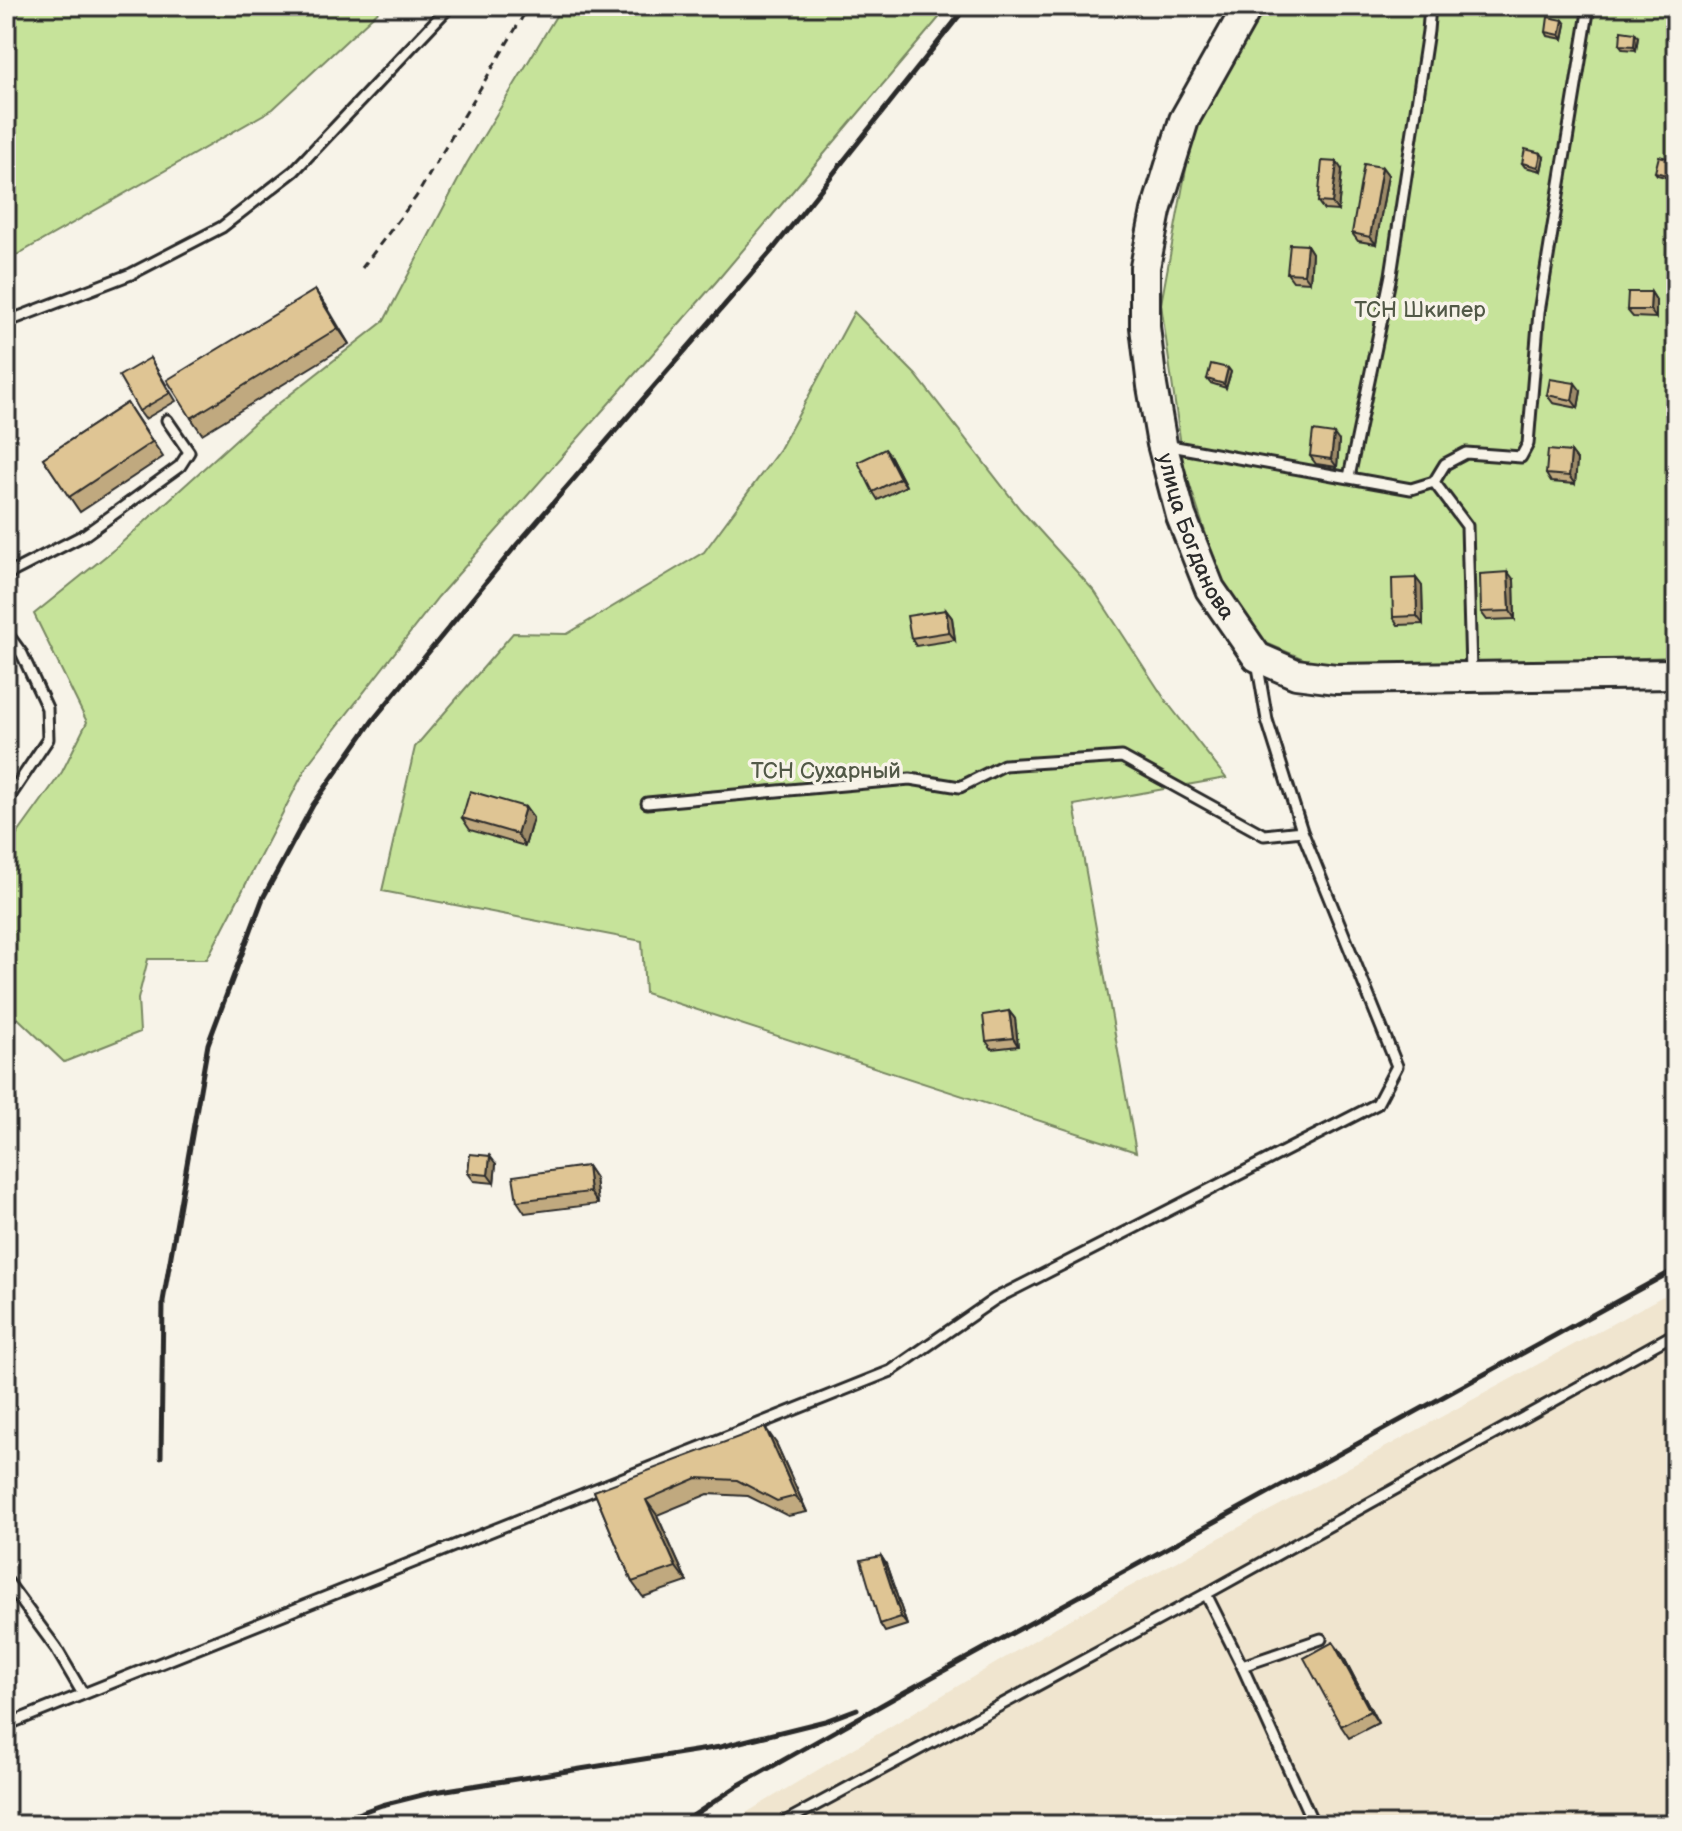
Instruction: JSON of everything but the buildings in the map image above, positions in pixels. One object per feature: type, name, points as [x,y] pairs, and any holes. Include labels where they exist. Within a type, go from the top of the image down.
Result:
[{"type":"main road","name":"улица Богданова","points":[[1248,6],[1184,120],[1156,211],[1145,267],[1145,327],[1162,444],[1181,516],[1210,589],[1257,657]]},
{"type":"main road","points":[[1257,657],[1296,674],[1336,679],[1676,674]]},
{"type":"lane","points":[[6,322],[131,274],[222,227],[294,171],[450,6]]},
{"type":"lane","points":[[1349,477],[1391,275],[1430,6]]},
{"type":"lane","points":[[1162,444],[1411,489],[1434,482],[1445,464],[1466,453],[1521,457],[1528,444],[1539,312],[1589,6]]},
{"type":"lane","points":[[6,575],[86,534],[180,466],[189,452],[167,420]]},
{"type":"lane","points":[[1434,482],[1467,526],[1471,675]]},
{"type":"lane","points":[[6,632],[22,654],[47,708],[48,739],[6,802]]},
{"type":"lane","points":[[6,1725],[891,1371],[995,1299],[1377,1104],[1397,1066],[1302,831],[1267,720],[1257,657]]},
{"type":"lane","points":[[647,803],[910,779],[960,787],[1004,765],[1122,757],[1264,835],[1302,831]]},
{"type":"lane","points":[[779,1825],[1206,1594],[1676,1333]]},
{"type":"lane","points":[[6,1580],[56,1648],[83,1694]]},
{"type":"lane","points":[[1206,1594],[1314,1825]]},
{"type":"lane","points":[[1242,1666],[1321,1639]]},
{"type":"path","points":[[362,268],[416,197],[529,6]]},
{"type":"shaded area","points":[[1676,1289],[1676,1825],[726,1825],[1056,1627]]},
{"type":"green space","points":[[6,6],[384,6],[273,109],[6,261]]},
{"type":"green space","points":[[562,6],[949,6],[716,282],[438,597],[308,764],[207,959],[148,959],[138,999],[140,1032],[64,1062],[6,1007],[6,850],[62,772],[87,722],[34,614],[117,547],[255,422],[384,321],[467,163]]},
{"type":"green space","name":"ТСН Шкипер","points":[[1264,6],[1676,6],[1676,657],[1325,668],[1259,640],[1223,587],[1184,467],[1161,304],[1194,126]]},
{"type":"green space","name":"ТСН Сухарный","points":[[854,312],[916,375],[1020,509],[1095,592],[1166,701],[1226,778],[1074,805],[1136,1152],[645,993],[642,941],[382,891],[415,747],[513,633],[567,634],[704,552],[780,449]]},
{"type":"railway","points":[[161,1457],[163,1301],[208,1044],[263,898],[313,805],[373,720],[514,548],[774,248],[967,6]]},
{"type":"railway","points":[[679,1825],[739,1785],[903,1693],[1676,1269]]},
{"type":"railway","points":[[326,1825],[382,1805],[434,1792],[720,1747],[825,1721],[857,1709]]}]
